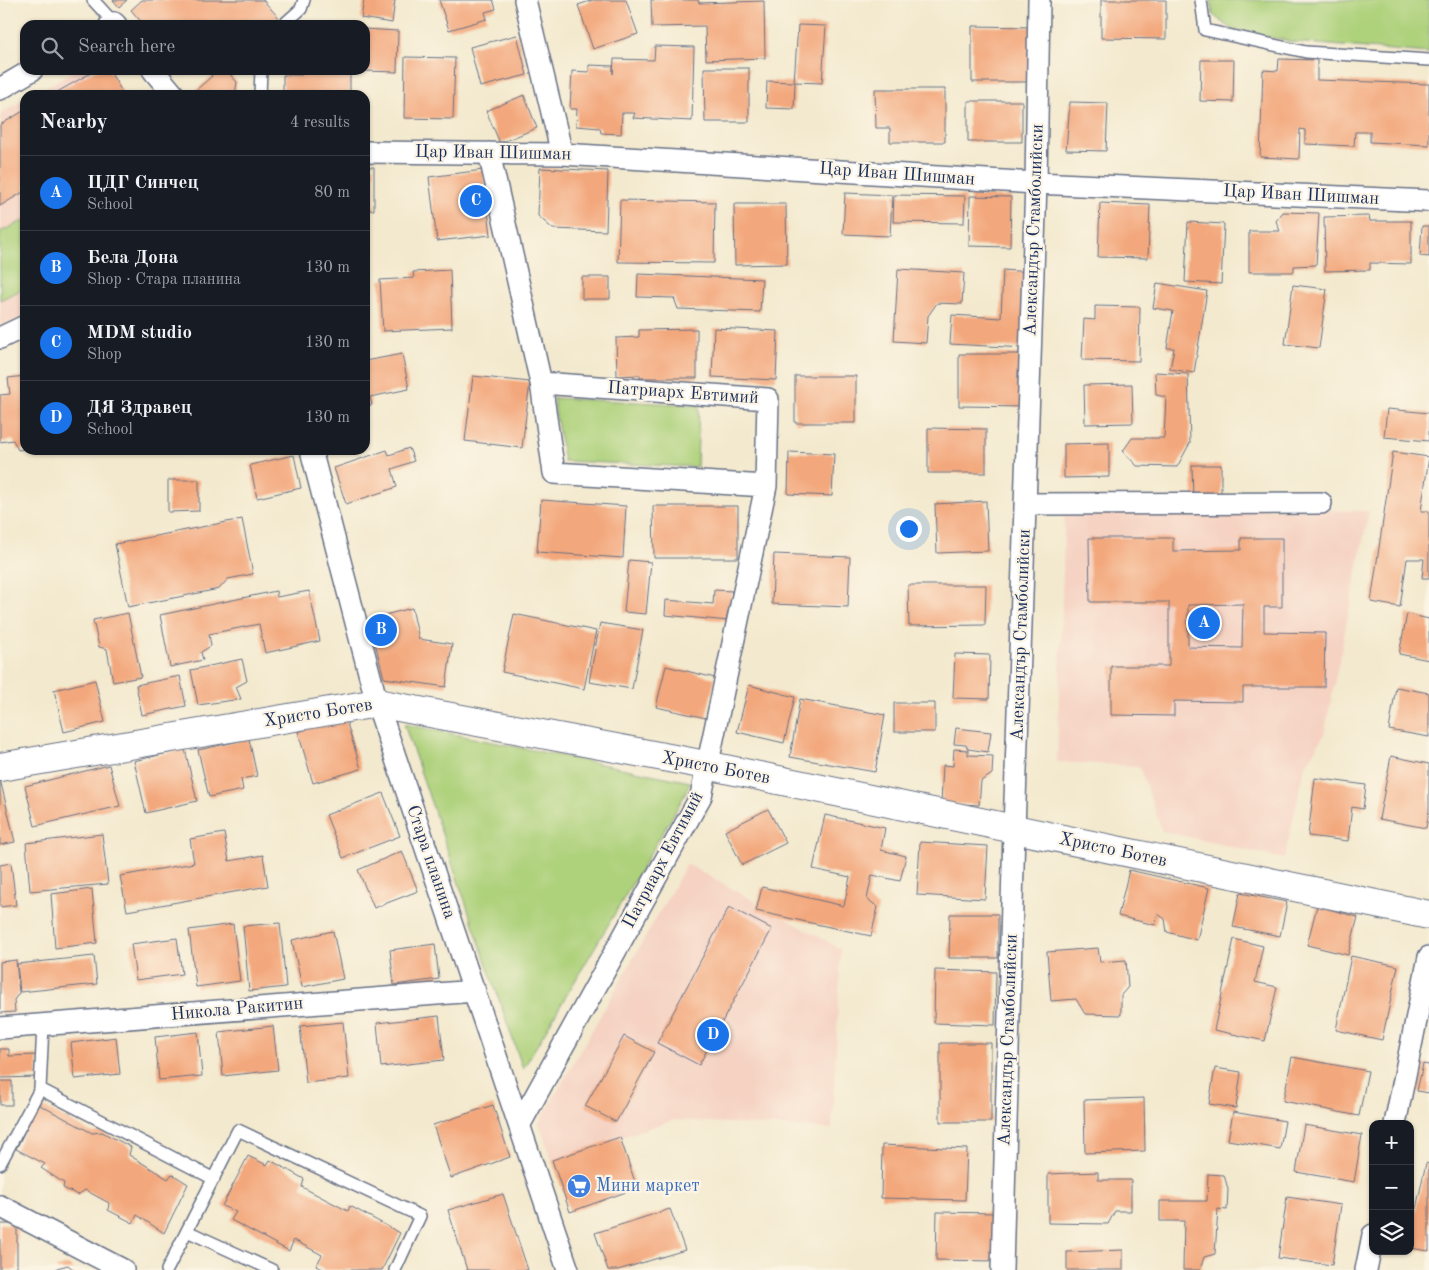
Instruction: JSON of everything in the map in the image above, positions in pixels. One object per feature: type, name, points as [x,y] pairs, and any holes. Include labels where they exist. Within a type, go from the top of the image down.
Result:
[{"type":"street","points":[[525,0],[562,154]]},
{"type":"street","name":"Александър Стамболийски","points":[[1002,1270],[1014,830],[1036,183],[1039,0]]},
{"type":"street","points":[[0,88],[23,75]]},
{"type":"street","points":[[157,75],[170,90]]},
{"type":"street","name":"Цар Иван Шишман","points":[[370,152],[562,154],[1036,183],[1429,201]]},
{"type":"street","points":[[489,153],[541,383],[554,473],[766,486]]},
{"type":"street","points":[[0,338],[20,328]]},
{"type":"street","name":"Патриарх Евтимий","points":[[520,1124],[700,796],[766,486],[768,399],[541,383]]},
{"type":"street","name":"Стара планина","points":[[312,455],[377,703],[568,1270]]},
{"type":"street","points":[[1025,504],[1321,503]]},
{"type":"street","name":"Христо Ботев","points":[[0,767],[377,703],[706,765],[1429,916]]},
{"type":"street","points":[[1396,1120],[1429,957]]},
{"type":"street","name":"Никола Ракитин","points":[[0,1028],[475,991]]},
{"type":"street","points":[[0,1206],[123,1270]]},
{"type":"street","points":[[1366,1270],[1369,1255]]},
{"type":"lane","points":[[93,0],[110,20]]},
{"type":"lane","points":[[288,20],[301,8],[304,0]]},
{"type":"lane","points":[[1201,0],[1205,30],[1306,52],[1429,60]]},
{"type":"lane","points":[[260,90],[261,75]]},
{"type":"lane","points":[[0,1164],[40,1089],[43,1025]]},
{"type":"lane","points":[[40,1089],[214,1180]]},
{"type":"lane","points":[[167,1270],[238,1130],[420,1216],[394,1270]]},
{"type":"lane","points":[[187,1231],[272,1270]]},
{"type":"shaded area","points":[[67,75],[113,75],[121,90],[41,90]]},
{"type":"shaded area","points":[[20,102],[20,318],[0,327],[0,114]]},
{"type":"shaded area","points":[[1065,506],[1369,511],[1324,735],[1305,767],[1284,859],[1162,831],[1139,766],[1057,762]]},
{"type":"shaded area","points":[[687,864],[841,949],[832,1129],[673,1120],[552,1160],[539,1123]]},
{"type":"green space","points":[[1211,0],[1429,0],[1429,53],[1293,42],[1231,29],[1213,15]]},
{"type":"green space","points":[[20,222],[20,290],[0,300],[0,232]]},
{"type":"green space","points":[[553,398],[699,405],[697,467],[564,461]]},
{"type":"green space","points":[[404,724],[690,782],[683,798],[523,1069]]},
{"type":"building","points":[[113,0],[127,0],[119,7]]},
{"type":"building","points":[[142,0],[263,0],[279,18],[277,20],[140,20],[131,10]]},
{"type":"building","points":[[364,0],[395,0],[392,23],[361,18]]},
{"type":"building","points":[[439,0],[493,0],[496,9],[485,12],[487,19],[449,30]]},
{"type":"building","points":[[593,0],[626,0],[638,34],[593,49],[578,5]]},
{"type":"building","points":[[651,0],[698,0],[699,3],[764,1],[765,58],[706,60],[705,26],[652,27]]},
{"type":"building","points":[[1101,0],[1166,0],[1166,39],[1101,38]]},
{"type":"building","points":[[798,25],[826,26],[822,83],[795,82],[794,109],[766,108],[767,81],[794,82]]},
{"type":"building","points":[[972,26],[1032,27],[1031,82],[972,82]]},
{"type":"building","points":[[370,29],[398,31],[397,72],[370,71]]},
{"type":"building","points":[[517,35],[527,75],[480,87],[470,47]]},
{"type":"building","points":[[655,46],[694,47],[692,121],[633,118],[635,113],[622,113],[621,134],[601,133],[600,128],[576,126],[577,109],[570,109],[572,71],[589,72],[589,65],[613,66],[613,74],[614,59],[654,60]]},
{"type":"building","points":[[405,57],[455,58],[453,119],[404,118]]},
{"type":"building","points":[[1279,59],[1317,60],[1317,80],[1429,84],[1429,145],[1370,142],[1370,132],[1355,132],[1354,146],[1305,144],[1305,130],[1300,129],[1299,159],[1260,157],[1263,70],[1278,71]]},
{"type":"building","points":[[1201,60],[1234,60],[1233,102],[1200,101]]},
{"type":"building","points":[[704,68],[749,68],[749,122],[705,122]]},
{"type":"building","points":[[87,75],[112,75],[121,90],[61,90]]},
{"type":"building","points":[[231,75],[237,82],[236,90],[196,90],[212,76]]},
{"type":"building","points":[[283,75],[350,75],[350,90],[283,90]]},
{"type":"building","points":[[875,89],[945,89],[945,142],[890,142],[890,128],[876,128]]},
{"type":"building","points":[[524,95],[537,128],[500,143],[486,111]]},
{"type":"building","points":[[968,101],[1022,101],[1022,142],[968,142]]},
{"type":"building","points":[[1070,102],[1108,103],[1106,151],[1066,150]]},
{"type":"building","points":[[20,113],[20,194],[0,206],[0,125]]},
{"type":"building","points":[[370,167],[374,167],[374,210],[370,210]]},
{"type":"building","points":[[540,168],[608,171],[606,231],[553,229],[538,216]]},
{"type":"building","points":[[483,170],[491,235],[437,241],[429,177]]},
{"type":"building","points":[[845,193],[892,195],[890,236],[843,234]]},
{"type":"building","points":[[894,195],[965,196],[964,223],[893,222]]},
{"type":"building","points":[[970,196],[1011,197],[1010,247],[969,246]]},
{"type":"building","points":[[620,200],[715,202],[714,263],[618,262]]},
{"type":"building","points":[[1100,203],[1150,205],[1148,258],[1098,257]]},
{"type":"building","points":[[734,204],[786,204],[787,264],[735,265]]},
{"type":"building","points":[[1283,212],[1319,213],[1316,265],[1294,266],[1294,272],[1249,272],[1249,231],[1280,231],[1276,221]]},
{"type":"building","points":[[1369,216],[1370,221],[1411,221],[1411,264],[1370,263],[1370,270],[1325,271],[1324,217]]},
{"type":"building","points":[[1188,222],[1224,224],[1221,284],[1185,282]]},
{"type":"building","points":[[1422,226],[1429,226],[1429,257],[1420,256]]},
{"type":"building","points":[[898,269],[964,273],[962,304],[937,303],[928,316],[926,343],[894,341]]},
{"type":"building","points":[[450,270],[452,328],[383,331],[380,280],[414,278],[413,272]]},
{"type":"building","points":[[1003,270],[1030,272],[1025,348],[950,344],[952,315],[1001,318]]},
{"type":"building","points":[[638,274],[762,279],[760,312],[678,309],[674,298],[637,297]]},
{"type":"building","points":[[582,277],[610,277],[610,299],[582,299]]},
{"type":"building","points":[[1157,283],[1207,291],[1194,373],[1170,369],[1174,348],[1167,348],[1173,311],[1153,308]]},
{"type":"building","points":[[1293,285],[1327,289],[1319,348],[1285,344]]},
{"type":"building","points":[[1095,306],[1140,307],[1139,361],[1082,360],[1084,319],[1095,320]]},
{"type":"building","points":[[714,328],[778,331],[776,380],[712,377]]},
{"type":"building","points":[[697,329],[697,378],[640,378],[640,375],[617,376],[616,338],[639,337],[639,330]]},
{"type":"building","points":[[402,354],[409,389],[370,397],[370,360]]},
{"type":"building","points":[[959,354],[1026,354],[1026,407],[959,406]]},
{"type":"building","points":[[1155,372],[1188,374],[1190,443],[1177,467],[1137,466],[1123,451],[1132,438],[1164,438],[1166,397],[1156,395]]},
{"type":"building","points":[[473,376],[530,382],[522,448],[465,441]]},
{"type":"building","points":[[795,376],[856,376],[856,423],[795,423]]},
{"type":"building","points":[[20,377],[20,450],[18,450],[13,440],[0,442],[0,395],[10,394],[8,378]]},
{"type":"building","points":[[1132,384],[1133,423],[1085,424],[1084,385]]},
{"type":"building","points":[[1387,409],[1429,413],[1429,441],[1384,437]]},
{"type":"building","points":[[928,428],[986,429],[986,473],[928,473]]},
{"type":"building","points":[[1109,443],[1109,477],[1064,478],[1064,444]]},
{"type":"building","points":[[409,448],[414,461],[392,469],[397,487],[346,504],[334,468],[387,450],[389,455]]},
{"type":"building","points":[[789,452],[834,454],[832,496],[788,494]]},
{"type":"building","points":[[1393,452],[1429,457],[1421,511],[1429,511],[1429,578],[1422,578],[1424,559],[1407,559],[1400,607],[1371,602]]},
{"type":"building","points":[[294,455],[301,488],[257,498],[250,465]]},
{"type":"building","points":[[1192,465],[1221,465],[1221,499],[1193,499]]},
{"type":"building","points":[[168,480],[199,480],[199,511],[168,512]]},
{"type":"building","points":[[541,500],[626,506],[623,558],[537,552]]},
{"type":"building","points":[[986,501],[988,551],[937,553],[935,504]]},
{"type":"building","points":[[653,506],[738,506],[738,558],[654,558]]},
{"type":"building","points":[[242,519],[253,574],[228,579],[219,589],[128,607],[115,544]]},
{"type":"building","points":[[1089,538],[1173,538],[1173,551],[1241,550],[1241,538],[1282,538],[1282,607],[1264,607],[1264,632],[1325,633],[1324,687],[1243,687],[1243,702],[1174,701],[1174,716],[1111,715],[1111,666],[1169,666],[1169,602],[1090,602]],"holes":[[[1243,604],[1242,648],[1188,647],[1188,605]]]},
{"type":"building","points":[[774,554],[850,557],[848,607],[772,604]]},
{"type":"building","points":[[629,560],[651,562],[646,614],[624,612]]},
{"type":"building","points":[[908,585],[986,585],[985,625],[909,626]]},
{"type":"building","points":[[714,590],[732,591],[729,621],[665,615],[666,600],[713,604]]},
{"type":"building","points":[[276,591],[277,597],[309,591],[320,641],[265,653],[259,624],[209,634],[211,646],[201,652],[203,660],[170,667],[160,615]]},
{"type":"building","points":[[412,608],[419,639],[452,644],[446,687],[384,678],[369,619]]},
{"type":"building","points":[[128,613],[141,677],[113,682],[107,649],[99,647],[93,620]]},
{"type":"building","points":[[514,614],[596,631],[584,689],[502,672]]},
{"type":"building","points":[[1407,614],[1429,619],[1429,660],[1399,654]]},
{"type":"building","points":[[600,623],[643,630],[632,689],[589,682]]},
{"type":"building","points":[[955,654],[990,655],[989,699],[953,698]]},
{"type":"building","points":[[242,659],[247,681],[236,687],[241,699],[198,705],[191,670]]},
{"type":"building","points":[[666,666],[715,678],[706,718],[656,707]]},
{"type":"building","points":[[180,676],[186,706],[142,715],[136,685]]},
{"type":"building","points":[[95,680],[105,722],[64,732],[54,690]]},
{"type":"building","points":[[749,685],[795,697],[784,743],[737,732]]},
{"type":"building","points":[[1396,687],[1429,693],[1429,737],[1389,730]]},
{"type":"building","points":[[800,699],[885,715],[875,772],[790,757]]},
{"type":"building","points":[[894,703],[935,703],[935,732],[894,732]]},
{"type":"building","points":[[345,717],[361,769],[313,783],[298,732]]},
{"type":"building","points":[[956,728],[991,732],[988,752],[968,749],[966,745],[954,744]]},
{"type":"building","points":[[249,739],[257,776],[241,779],[243,790],[209,797],[198,750]]},
{"type":"building","points":[[185,749],[197,801],[146,813],[134,761]]},
{"type":"building","points":[[954,749],[968,750],[968,755],[993,756],[992,774],[981,781],[979,805],[941,803],[943,765],[953,766]]},
{"type":"building","points":[[1391,756],[1429,764],[1429,811],[1426,828],[1379,819]]},
{"type":"building","points":[[109,765],[120,806],[35,826],[25,786]]},
{"type":"building","points":[[1315,778],[1366,785],[1363,809],[1352,807],[1348,841],[1308,836]]},
{"type":"building","points":[[0,779],[15,842],[0,845]]},
{"type":"building","points":[[383,793],[400,836],[343,858],[326,815]]},
{"type":"building","points":[[768,809],[786,843],[742,865],[725,831]]},
{"type":"building","points":[[825,815],[885,828],[881,850],[906,856],[900,881],[872,875],[867,899],[878,907],[871,936],[756,911],[762,887],[844,906],[850,877],[813,869]]},
{"type":"building","points":[[224,833],[229,861],[263,855],[268,886],[127,911],[120,876],[194,863],[190,839]]},
{"type":"building","points":[[102,834],[108,884],[30,891],[26,843]]},
{"type":"building","points":[[920,842],[988,846],[985,899],[917,895]]},
{"type":"building","points":[[402,851],[418,891],[374,908],[358,870]]},
{"type":"building","points":[[11,863],[16,905],[0,907],[0,865]]},
{"type":"building","points":[[1129,870],[1209,888],[1197,940],[1167,932],[1165,919],[1158,914],[1155,925],[1118,916]]},
{"type":"building","points":[[92,889],[97,943],[55,948],[51,894]]},
{"type":"building","points":[[1240,893],[1287,902],[1280,936],[1233,927]]},
{"type":"building","points":[[1317,906],[1358,917],[1348,955],[1307,945]]},
{"type":"building","points":[[729,907],[772,929],[699,1065],[657,1043]]},
{"type":"building","points":[[950,914],[998,914],[998,958],[949,958]]},
{"type":"building","points":[[280,923],[286,987],[249,991],[243,926]]},
{"type":"building","points":[[233,924],[240,981],[196,987],[189,930]]},
{"type":"building","points":[[333,931],[343,979],[302,987],[292,940]]},
{"type":"building","points":[[177,938],[182,974],[136,980],[131,944]]},
{"type":"building","points":[[1234,939],[1263,946],[1255,982],[1277,987],[1265,1041],[1214,1030]]},
{"type":"building","points":[[435,944],[439,979],[394,985],[390,950]]},
{"type":"building","points":[[1098,948],[1100,962],[1126,960],[1128,987],[1121,995],[1121,1015],[1085,1014],[1076,999],[1051,1001],[1047,952]]},
{"type":"building","points":[[94,956],[97,984],[20,992],[17,964]]},
{"type":"building","points":[[1351,956],[1398,966],[1382,1040],[1336,1030]]},
{"type":"building","points":[[16,960],[19,993],[14,1000],[15,1012],[0,1013],[0,962]]},
{"type":"building","points":[[935,970],[996,972],[995,1025],[934,1023]]},
{"type":"building","points":[[439,1016],[444,1060],[381,1067],[377,1023]]},
{"type":"building","points":[[343,1022],[349,1078],[306,1083],[300,1026]]},
{"type":"building","points":[[273,1026],[278,1070],[223,1076],[219,1032]]},
{"type":"building","points":[[198,1032],[202,1076],[159,1080],[155,1037]]},
{"type":"building","points":[[624,1036],[654,1052],[616,1122],[585,1106]]},
{"type":"building","points":[[116,1037],[120,1074],[75,1079],[71,1043]]},
{"type":"building","points":[[940,1043],[991,1043],[991,1122],[940,1122]]},
{"type":"building","points":[[0,1049],[9,1049],[9,1056],[37,1055],[38,1077],[0,1078]]},
{"type":"building","points":[[1292,1057],[1368,1071],[1359,1116],[1283,1101]]},
{"type":"building","points":[[1423,1064],[1429,1065],[1429,1093],[1417,1091]]},
{"type":"building","points":[[1215,1068],[1241,1072],[1236,1108],[1209,1104]]},
{"type":"building","points":[[0,1081],[12,1081],[12,1105],[0,1105]]},
{"type":"building","points":[[1144,1098],[1145,1151],[1085,1153],[1084,1100]]},
{"type":"building","points":[[38,1104],[92,1133],[102,1132],[131,1147],[129,1155],[168,1179],[172,1174],[188,1184],[164,1233],[137,1215],[133,1223],[108,1210],[109,1203],[85,1190],[78,1195],[63,1188],[64,1183],[41,1168],[45,1164],[16,1149]]},
{"type":"building","points":[[493,1105],[510,1157],[451,1178],[433,1125]]},
{"type":"building","points":[[1233,1112],[1285,1121],[1280,1149],[1228,1140]]},
{"type":"building","points":[[1304,1125],[1362,1135],[1354,1182],[1296,1172]]},
{"type":"building","points":[[620,1137],[637,1188],[570,1212],[552,1160]]},
{"type":"building","points":[[882,1145],[967,1149],[965,1200],[881,1198]]},
{"type":"building","points":[[248,1156],[267,1165],[270,1160],[304,1179],[302,1187],[348,1211],[350,1206],[400,1233],[382,1270],[325,1270],[316,1266],[322,1255],[294,1240],[289,1251],[231,1220],[236,1212],[222,1206]]},
{"type":"building","points":[[1426,1163],[1429,1164],[1429,1251],[1414,1249],[1414,1218]]},
{"type":"building","points":[[1098,1172],[1098,1180],[1131,1180],[1131,1211],[1115,1211],[1108,1224],[1048,1223],[1048,1174]]},
{"type":"building","points":[[1208,1174],[1224,1175],[1228,1189],[1227,1210],[1218,1209],[1215,1254],[1204,1257],[1200,1270],[1183,1270],[1184,1221],[1160,1221],[1160,1201],[1207,1201]]},
{"type":"building","points":[[503,1194],[528,1270],[467,1270],[448,1210]]},
{"type":"building","points":[[1287,1197],[1341,1205],[1332,1265],[1278,1258]]},
{"type":"building","points":[[670,1209],[685,1250],[618,1270],[608,1270],[595,1233]]},
{"type":"building","points":[[937,1212],[997,1213],[996,1261],[936,1260]]},
{"type":"building","points":[[0,1224],[17,1224],[17,1270],[0,1270]]},
{"type":"building","points":[[1123,1250],[1123,1270],[1067,1270],[1067,1252]]},
{"type":"building","points":[[68,1265],[74,1270],[56,1270],[57,1268]]},
{"type":"place","name":"MDM studio","points":[[476,201]]},
{"type":"place","name":"ЦДГ Синчец","points":[[1204,623]]},
{"type":"place","name":"Бела Дона","points":[[381,630]]},
{"type":"place","name":"ДЯ Здравец","points":[[713,1035]]},
{"type":"place","name":"Мини маркет","points":[[579,1186]]}]
